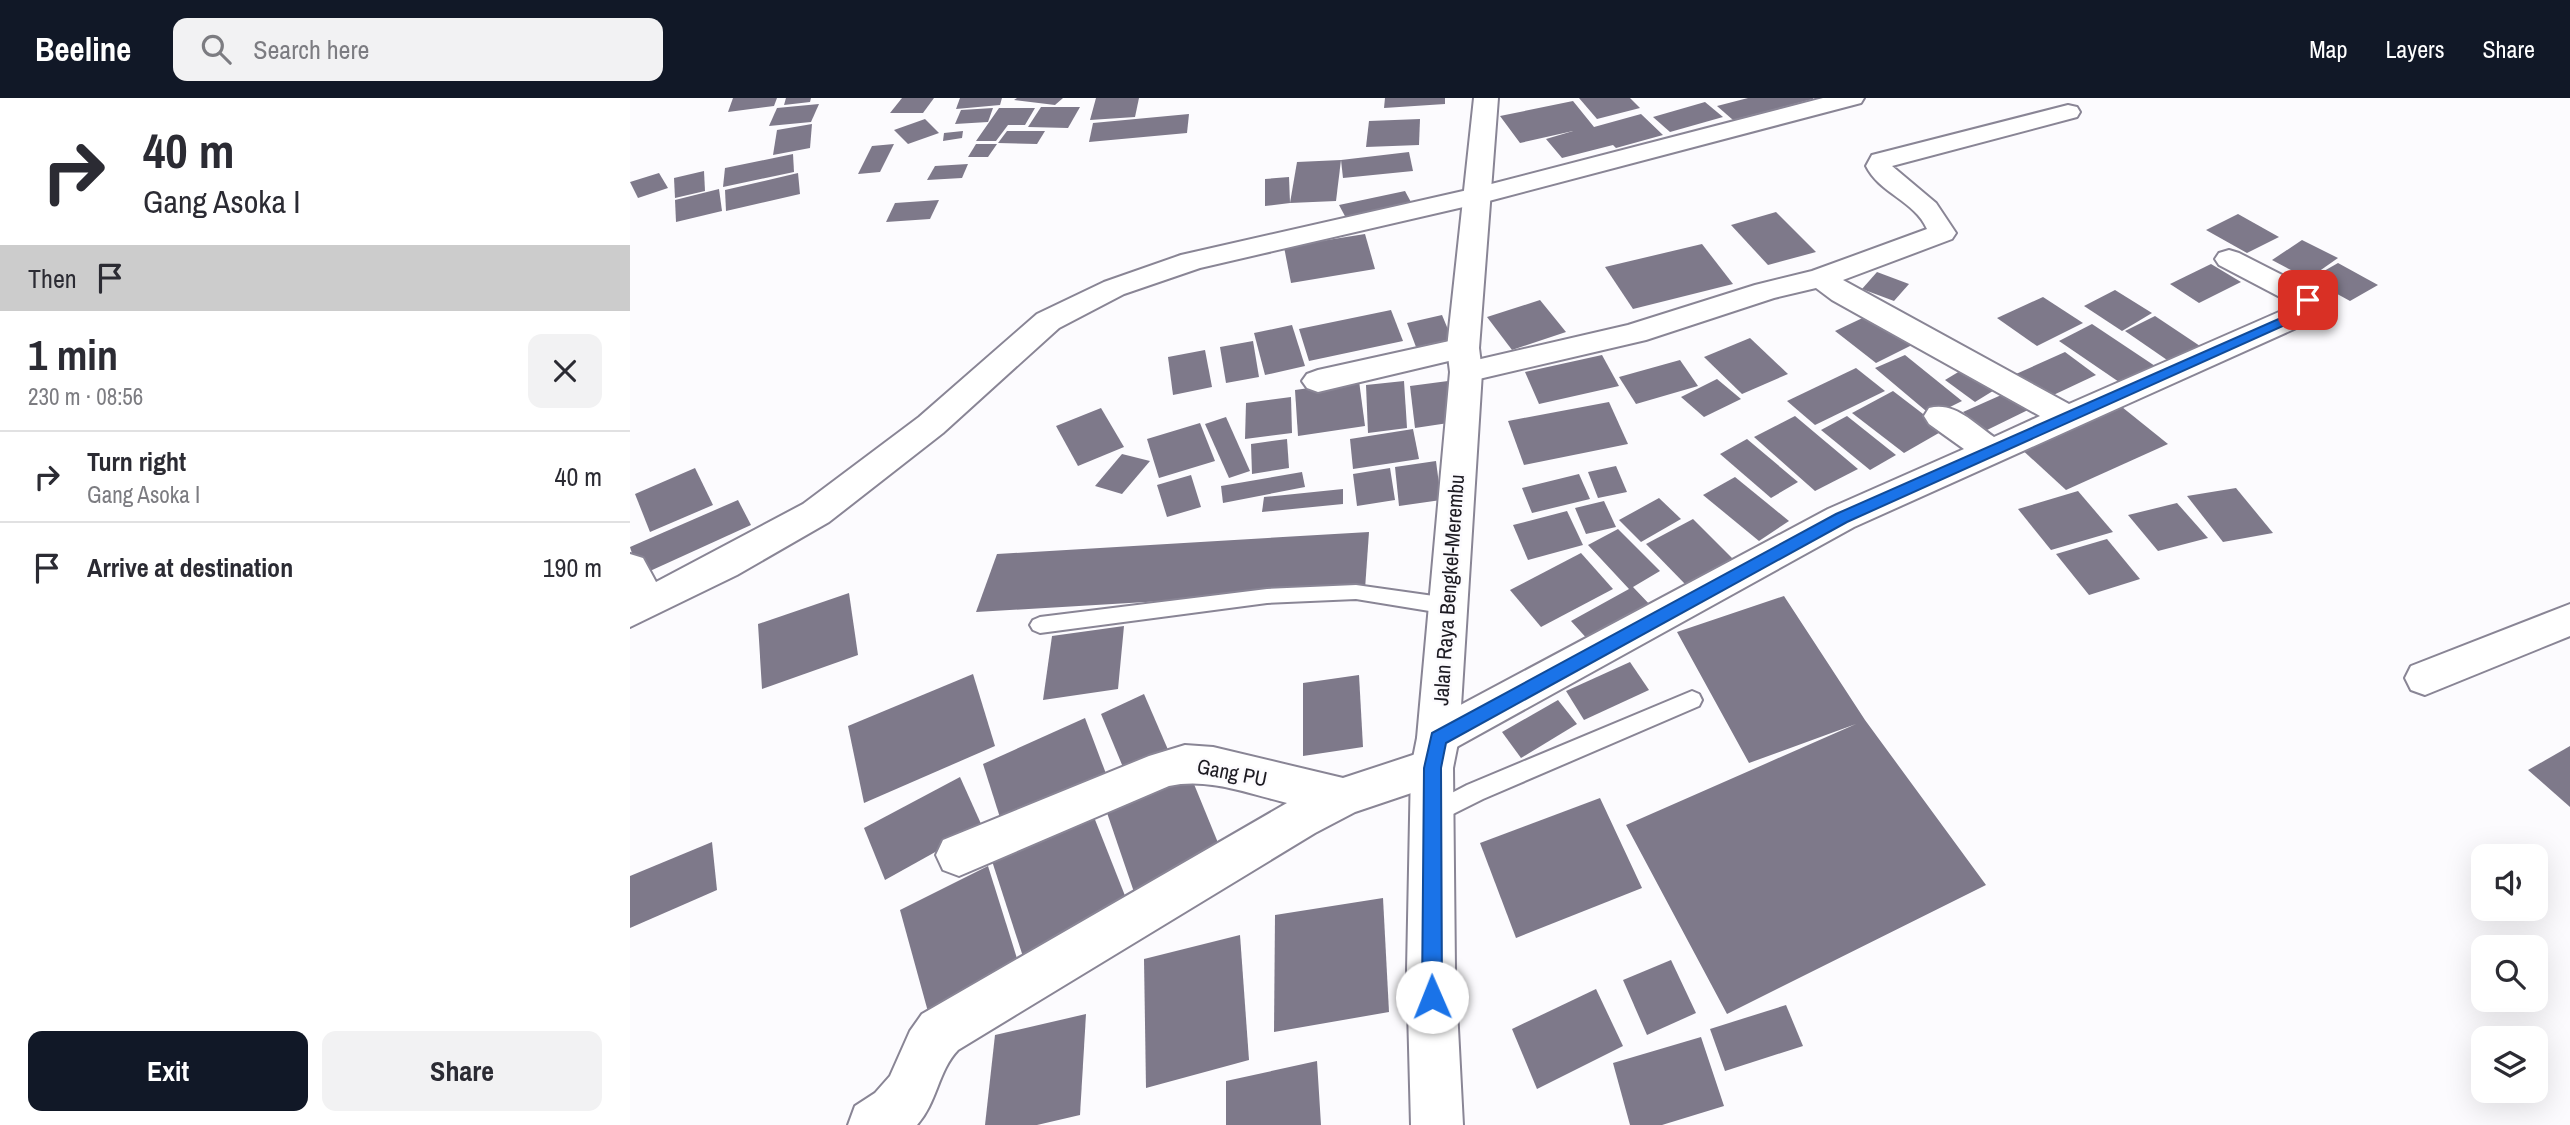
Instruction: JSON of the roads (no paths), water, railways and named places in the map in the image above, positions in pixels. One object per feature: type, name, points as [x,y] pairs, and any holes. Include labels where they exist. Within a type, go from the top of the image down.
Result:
[{"type":"street","name":"Jalan Raya Bengkel-Merembu","points":[[1437,1125],[1431,970],[1435,753],[1448,606],[1475,196],[1486,98]]},
{"type":"street","points":[[630,568],[640,608],[735,559],[835,500],[931,425],[1048,321],[1124,284],[1191,261],[1475,196],[1853,98]]},
{"type":"street","points":[[1318,381],[1635,333],[1765,291],[1821,278],[1942,233],[1933,215],[1882,172],[1879,166],[1881,161],[2068,112]]},
{"type":"street","points":[[874,1125],[900,1106],[910,1092],[922,1058],[940,1032],[1299,819],[1435,753],[1841,518],[2312,309],[2308,300],[2229,259]]},
{"type":"street","points":[[1821,278],[1843,295],[2066,416]]},
{"type":"street","points":[[1941,416],[1990,451]]},
{"type":"street","points":[[2425,678],[2570,619]]},
{"type":"street","name":"Gang PU","points":[[960,855],[1164,769],[1185,764],[1213,766],[1343,797]]},
{"type":"lane","points":[[1040,625],[1267,596],[1356,592],[1448,606]]},
{"type":"lane","points":[[1433,814],[1475,792],[1692,700]]}]
